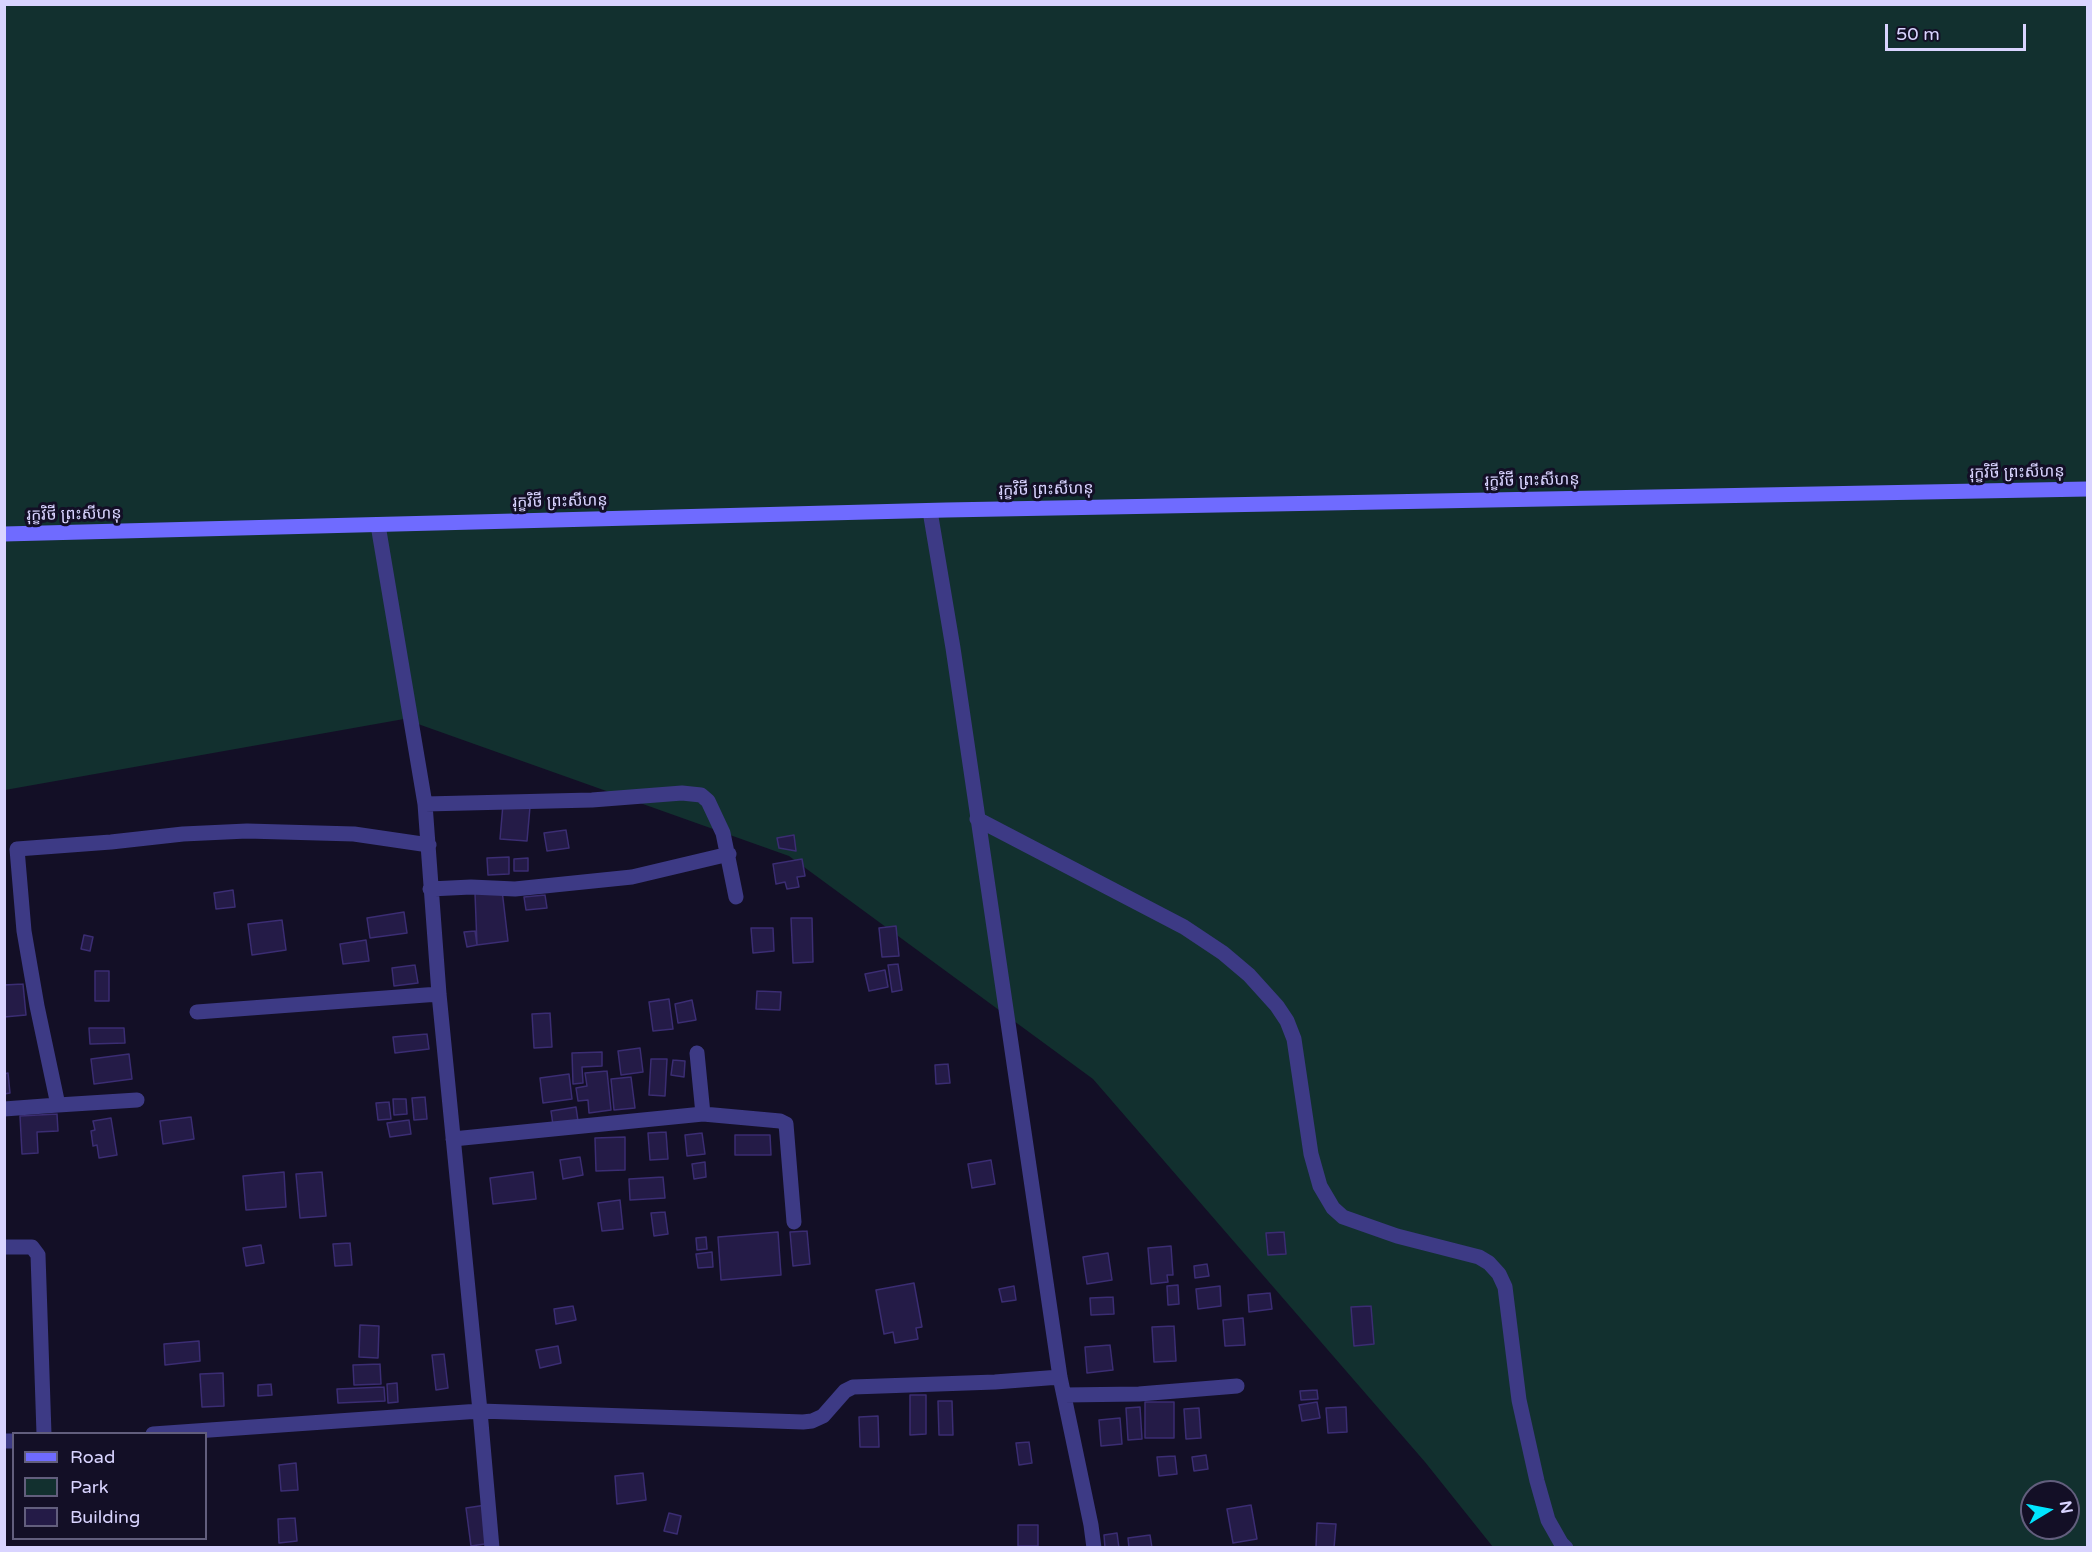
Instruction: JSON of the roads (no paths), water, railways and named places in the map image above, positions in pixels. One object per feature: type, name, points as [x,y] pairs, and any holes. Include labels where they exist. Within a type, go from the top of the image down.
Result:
[{"type":"street","name":"រុក្ខវិថី ព្រះសីហនុ","points":[[4,534],[930,511],[2088,489]]},
{"type":"street","points":[[930,511],[953,648],[1060,1377],[1094,1548]]},
{"type":"street","points":[[378,525],[425,804],[439,994],[492,1548]]},
{"type":"street","points":[[425,804],[701,795],[708,801],[723,833],[736,897]]},
{"type":"street","points":[[977,819],[1184,927],[1223,953],[1249,975],[1277,1006],[1287,1021],[1294,1040],[1311,1154],[1320,1186],[1333,1208],[1343,1217],[1397,1236],[1479,1257],[1489,1263],[1499,1274],[1505,1287],[1519,1400],[1537,1481],[1548,1520],[1566,1548]]},
{"type":"street","points":[[58,1105],[37,1006],[11,848],[247,831],[354,834],[429,845]]},
{"type":"street","points":[[430,889],[471,887],[515,889],[632,877],[729,854]]},
{"type":"street","points":[[197,1012],[439,994]]},
{"type":"street","points":[[697,1053],[703,1114]]},
{"type":"street","points":[[4,1109],[137,1100]]},
{"type":"street","points":[[453,1139],[703,1114],[780,1121],[786,1124],[794,1222]]},
{"type":"street","points":[[4,1247],[33,1247],[38,1255],[44,1432]]},
{"type":"street","points":[[181,1432],[480,1411],[803,1422],[823,1416],[844,1391],[854,1387],[995,1382],[1060,1377]]},
{"type":"street","points":[[1064,1395],[1139,1394],[1237,1386]]}]
